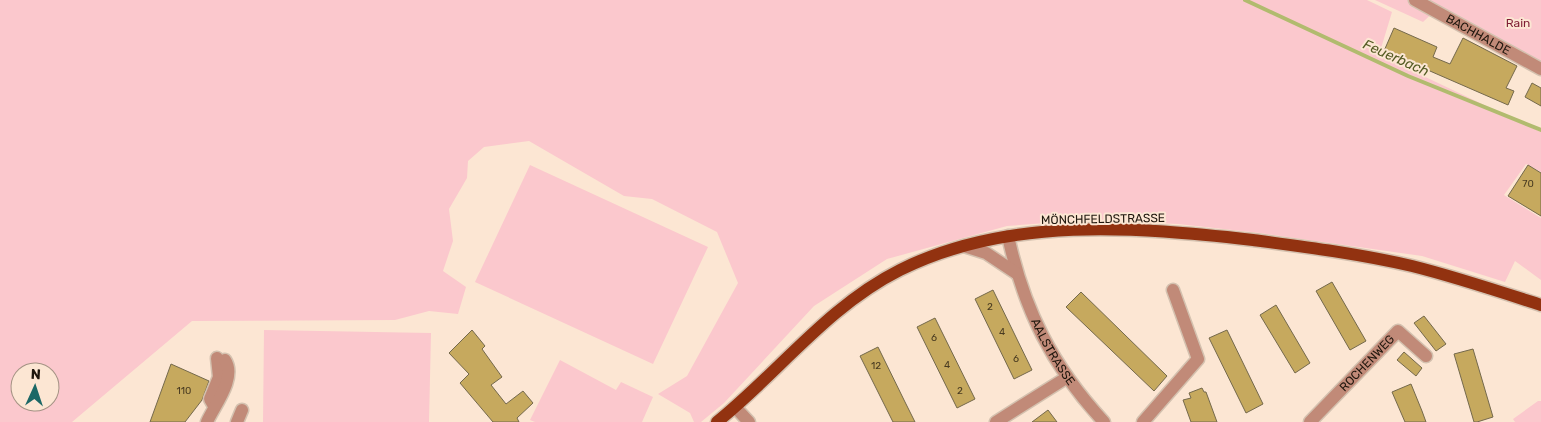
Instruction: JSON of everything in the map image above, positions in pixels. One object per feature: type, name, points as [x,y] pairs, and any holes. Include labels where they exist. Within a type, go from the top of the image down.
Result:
[{"type":"main road","name":"MÖNCHFELDSTRASSE","points":[[718,422],[810,336],[870,288],[906,268],[936,255],[964,246],[1008,236],[1062,230],[1127,230],[1174,232],[1316,248],[1409,266],[1541,305]]},
{"type":"street","name":"BACHHALDE","points":[[1415,0],[1541,69]]},
{"type":"street","name":"AALSTRASSE","points":[[1008,236],[1016,273],[1048,349],[1066,378],[1104,422]]},
{"type":"street","points":[[964,246],[992,256],[1016,273]]},
{"type":"street","points":[[1143,422],[1198,359],[1173,290]]},
{"type":"street","name":"ROCHENWEG","points":[[1310,422],[1398,331],[1426,356]]},
{"type":"street","points":[[207,422],[214,406],[210,399],[219,377],[220,359]]},
{"type":"street","points":[[996,422],[1066,378]]},
{"type":"street","points":[[735,408],[749,422]]},
{"type":"green space","points":[[0,0],[1367,0],[1392,12],[1379,55],[1541,132],[1541,172],[1526,164],[1504,195],[1541,218],[1541,280],[1515,261],[1505,282],[1422,256],[1260,233],[1178,224],[1088,220],[1007,226],[887,259],[814,306],[724,403],[701,422],[694,422],[690,413],[658,394],[687,376],[738,283],[717,232],[652,199],[624,196],[529,141],[484,147],[468,161],[467,178],[449,209],[453,241],[443,271],[466,287],[458,314],[429,311],[395,320],[192,321],[72,422],[0,422]]},
{"type":"green space","name":"Rain","points":[[1375,0],[1541,0],[1541,62],[1481,31],[1440,6],[1423,22]]},
{"type":"green space","points":[[530,165],[708,247],[653,364],[475,282]]},
{"type":"green space","points":[[264,330],[431,333],[429,422],[263,422]]},
{"type":"green space","points":[[560,360],[616,390],[621,382],[653,397],[642,422],[535,422],[530,420]]},
{"type":"green space","points":[[1538,401],[1541,401],[1541,422],[1515,422],[1513,419]]},
{"type":"building","points":[[1394,28],[1437,47],[1433,57],[1450,64],[1463,38],[1517,66],[1506,88],[1514,91],[1508,105],[1384,51]]},
{"type":"building","points":[[1532,83],[1541,88],[1541,106],[1525,97]]},
{"type":"building","points":[[1528,165],[1541,173],[1541,216],[1508,196]]},
{"type":"building","points":[[1332,282],[1366,341],[1350,350],[1316,291]]},
{"type":"building","points":[[993,290],[1032,370],[1014,379],[975,299]]},
{"type":"building","points":[[1081,292],[1167,376],[1154,391],[1066,307]]},
{"type":"building","points":[[1276,305],[1310,363],[1295,373],[1260,315]]},
{"type":"building","points":[[1424,316],[1446,344],[1436,351],[1414,323]]},
{"type":"building","points":[[935,318],[975,399],[957,408],[917,327]]},
{"type":"building","points":[[472,330],[485,346],[482,349],[502,377],[491,385],[506,404],[523,391],[533,403],[517,418],[519,422],[493,422],[460,383],[469,374],[449,353]]},
{"type":"building","points":[[1227,330],[1263,404],[1246,413],[1209,338]]},
{"type":"building","points":[[878,347],[915,422],[893,422],[860,356]]},
{"type":"building","points":[[1473,349],[1493,417],[1477,422],[1474,422],[1454,354]]},
{"type":"building","points":[[1404,352],[1422,368],[1416,376],[1397,360]]},
{"type":"building","points":[[171,364],[209,381],[202,400],[185,422],[150,422]]},
{"type":"building","points":[[1411,384],[1426,422],[1405,422],[1392,392]]},
{"type":"building","points":[[1202,388],[1206,392],[1217,422],[1191,422],[1183,400],[1191,398],[1189,393]]},
{"type":"building","points":[[1048,410],[1057,422],[1032,422]]},
{"type":"waterway","name":"Feuerbach","points":[[1245,0],[1408,76],[1541,130]]}]
